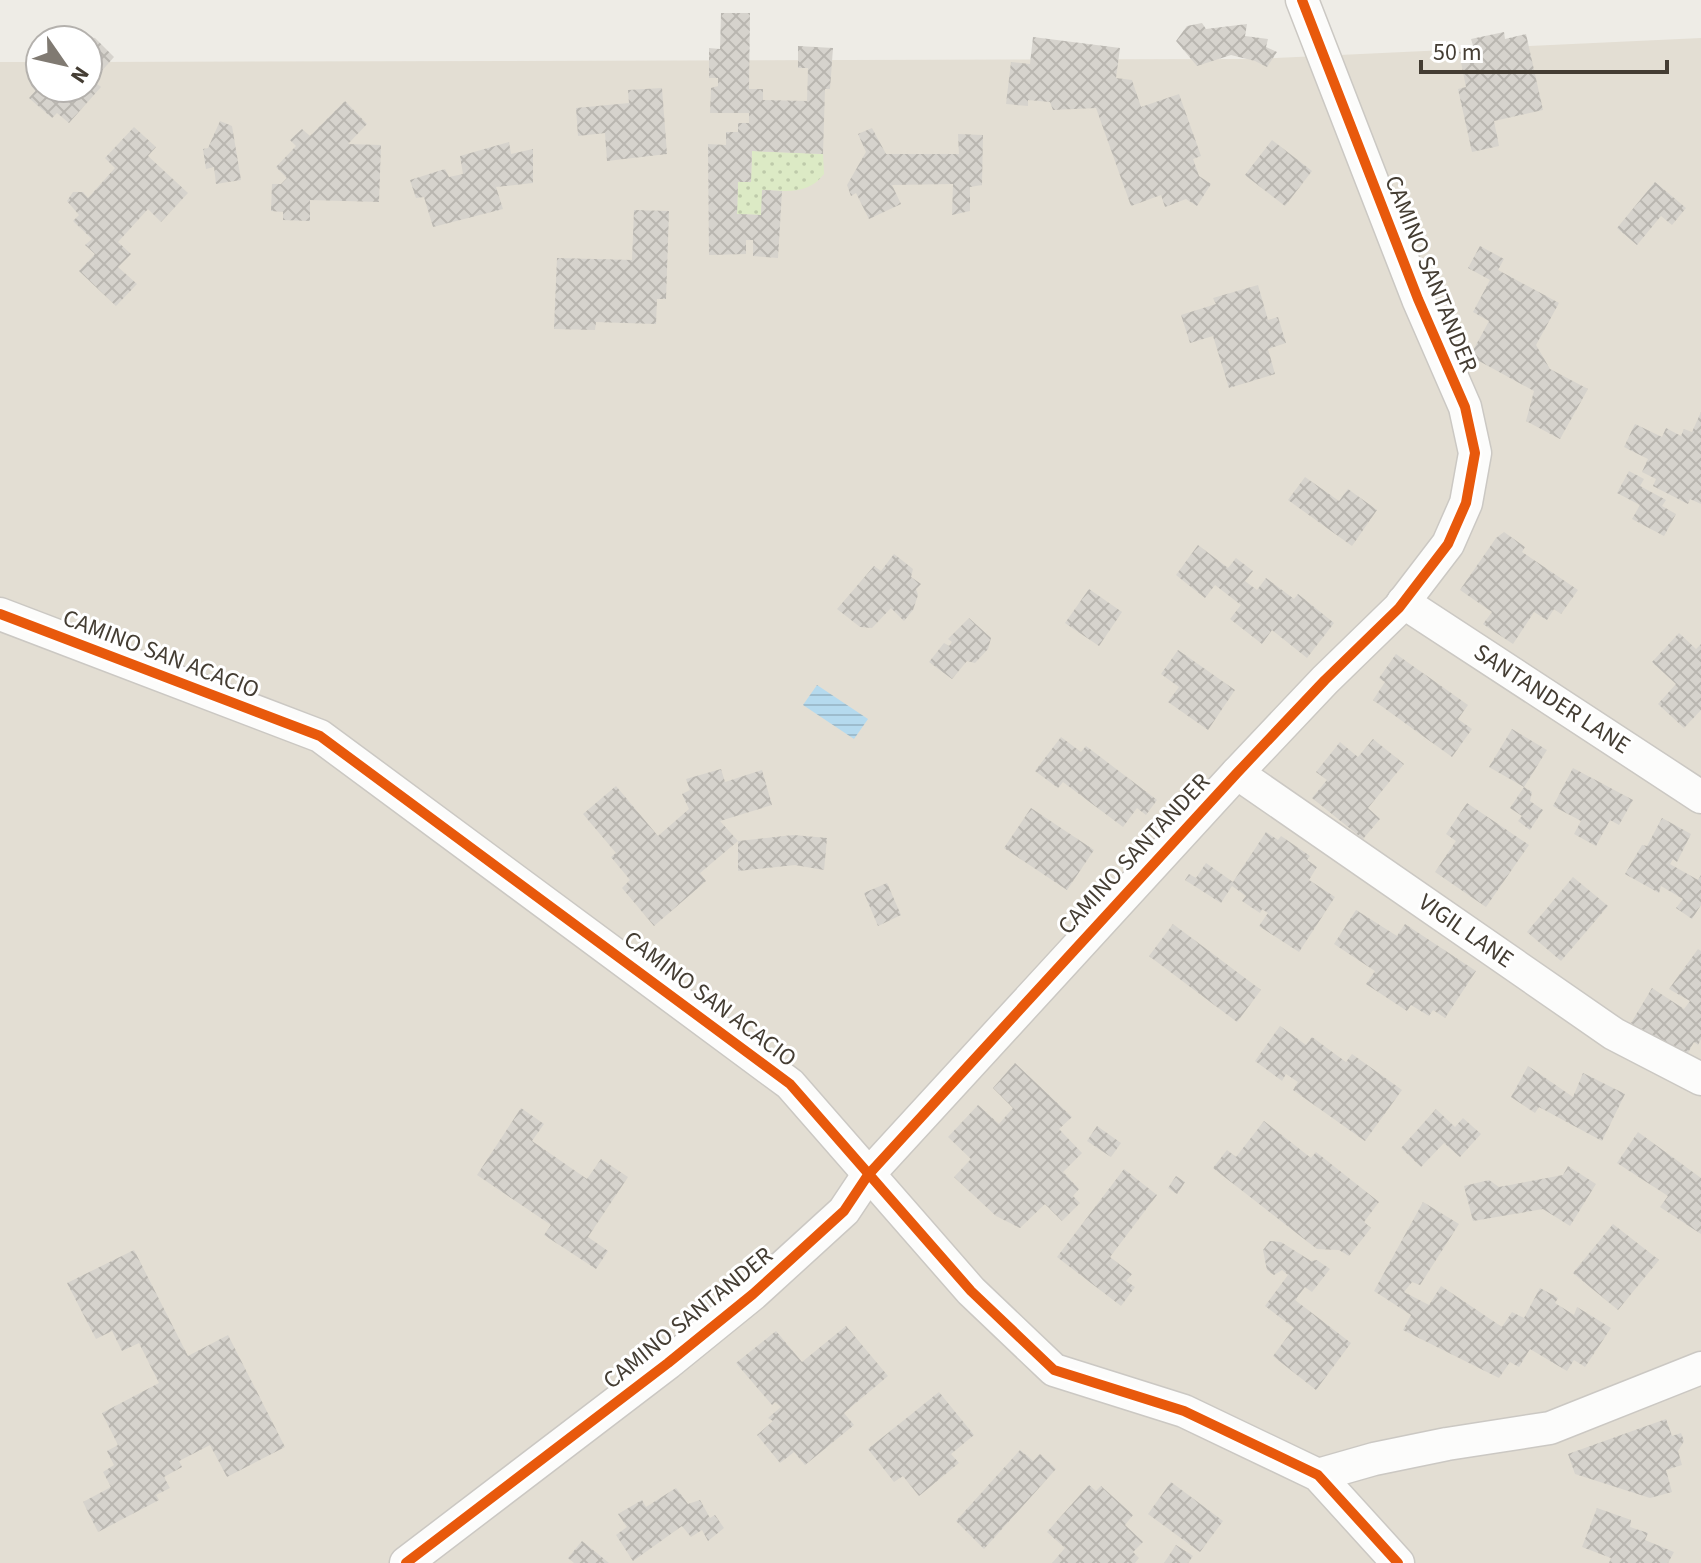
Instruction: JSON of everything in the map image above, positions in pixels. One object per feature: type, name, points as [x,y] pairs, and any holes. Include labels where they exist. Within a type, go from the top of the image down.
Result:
[{"type":"street","name":"CAMINO SANTANDER","points":[[406,1563],[668,1363],[753,1294],[844,1211],[868,1175],[1237,773],[1403,602],[1448,544],[1466,503],[1475,453],[1465,407],[1418,299],[1302,0]]},
{"type":"street","name":"SANTANDER LANE","points":[[1403,602],[1701,797]]},
{"type":"street","name":"CAMINO SAN ACACIO","points":[[0,614],[320,736],[790,1084],[971,1291],[1054,1370],[1184,1411],[1318,1475],[1398,1563]]},
{"type":"street","name":"VIGIL LANE","points":[[1237,773],[1614,1034],[1701,1079]]},
{"type":"street","points":[[1318,1475],[1447,1444],[1550,1428],[1701,1368]]},
{"type":"shaded area","points":[[1701,38],[1701,1563],[0,1563],[0,62],[24,62],[24,104],[104,104],[104,62],[1256,59]]},
{"type":"green space","points":[[752,151],[823,154],[824,174],[804,189],[763,190],[761,215],[737,214],[738,182],[751,182]]},
{"type":"water","points":[[817,685],[868,719],[854,739],[803,705]]},
{"type":"building","points":[[721,13],[750,13],[749,89],[763,89],[763,100],[807,101],[808,68],[798,68],[798,46],[833,48],[830,89],[825,89],[823,154],[752,151],[751,182],[738,182],[737,214],[761,215],[762,190],[782,191],[778,258],[753,256],[753,240],[746,240],[746,254],[709,255],[708,144],[726,145],[726,132],[738,132],[738,123],[749,123],[749,113],[710,113],[711,88],[718,86],[718,78],[709,78],[709,48],[720,49]]},
{"type":"building","points":[[1202,23],[1206,29],[1247,24],[1245,36],[1268,39],[1266,47],[1277,52],[1267,67],[1231,55],[1197,66],[1176,41],[1187,26]]},
{"type":"building","points":[[1504,32],[1505,39],[1526,34],[1543,110],[1494,121],[1499,146],[1472,152],[1458,89],[1466,87],[1459,52],[1474,49],[1471,39]]},
{"type":"building","points":[[1033,37],[1120,48],[1116,78],[1132,80],[1141,107],[1179,94],[1201,156],[1193,159],[1199,176],[1211,184],[1197,206],[1186,199],[1165,207],[1161,195],[1131,206],[1096,108],[1053,110],[1050,102],[1028,100],[1028,106],[1006,104],[1011,62],[1030,64]]},
{"type":"building","points":[[104,47],[114,57],[104,68]]},
{"type":"building","points":[[662,88],[667,154],[607,161],[605,133],[578,136],[576,108],[629,103],[628,90]]},
{"type":"building","points":[[345,101],[367,124],[348,144],[381,145],[379,202],[310,200],[310,221],[283,220],[283,212],[271,211],[272,184],[281,184],[287,178],[276,167],[296,146],[290,140],[302,129],[310,136]]},
{"type":"building","points":[[36,104],[86,104],[69,123],[57,113],[52,118]]},
{"type":"building","points":[[220,121],[232,126],[241,180],[216,184],[214,167],[206,169],[203,149],[208,148]]},
{"type":"building","points":[[134,127],[156,147],[148,156],[188,193],[161,222],[148,209],[118,242],[131,254],[118,267],[137,284],[116,306],[79,271],[95,254],[85,245],[92,239],[73,221],[79,215],[67,201],[73,192],[83,192],[88,198],[115,168],[105,158]]},
{"type":"building","points":[[872,128],[886,154],[959,154],[958,134],[983,135],[982,185],[970,187],[970,211],[952,215],[953,184],[892,185],[901,204],[869,219],[856,193],[851,196],[847,185],[866,152],[858,134]]},
{"type":"building","points":[[1272,140],[1312,171],[1285,206],[1245,175]]},
{"type":"building","points":[[509,142],[511,154],[533,149],[533,183],[496,187],[503,209],[433,227],[424,197],[416,198],[410,180],[445,169],[449,177],[463,174],[460,156]]},
{"type":"building","points":[[1655,182],[1686,208],[1672,225],[1661,216],[1637,245],[1617,228]]},
{"type":"building","points":[[634,210],[669,211],[666,299],[657,299],[656,324],[596,322],[595,330],[554,329],[557,258],[632,260]]},
{"type":"building","points":[[1480,246],[1504,259],[1498,270],[1559,303],[1536,345],[1550,369],[1588,389],[1560,439],[1526,421],[1534,391],[1470,356],[1489,321],[1473,312],[1490,280],[1468,268]]},
{"type":"building","points":[[1258,285],[1268,320],[1278,317],[1286,343],[1268,349],[1275,374],[1229,388],[1213,336],[1190,343],[1181,315],[1216,304],[1213,298]]},
{"type":"building","points":[[1701,412],[1701,504],[1690,499],[1688,504],[1653,486],[1656,479],[1642,472],[1648,459],[1624,447],[1635,424],[1662,437],[1666,428],[1681,436],[1684,429],[1692,432]]},
{"type":"building","points":[[1629,471],[1644,479],[1640,486],[1666,500],[1662,506],[1676,514],[1664,536],[1632,519],[1640,505],[1617,493]]},
{"type":"building","points":[[1305,477],[1339,501],[1348,489],[1377,510],[1352,546],[1288,500]]},
{"type":"building","points":[[1504,532],[1525,547],[1522,552],[1578,590],[1561,614],[1554,609],[1547,620],[1534,612],[1513,644],[1483,624],[1492,612],[1460,590],[1496,538]]},
{"type":"building","points":[[1198,545],[1228,568],[1236,558],[1253,571],[1245,581],[1257,590],[1266,578],[1294,599],[1298,594],[1334,623],[1307,658],[1272,630],[1262,644],[1230,619],[1241,605],[1215,585],[1205,598],[1176,575]]},
{"type":"building","points":[[894,554],[913,569],[911,577],[921,584],[916,589],[918,595],[913,610],[904,621],[891,608],[872,628],[860,627],[837,609],[874,566],[881,571]]},
{"type":"building","points":[[1089,589],[1122,612],[1099,646],[1065,623]]},
{"type":"building","points":[[969,618],[991,638],[988,649],[975,663],[967,661],[952,679],[929,662],[944,643],[949,646],[952,642],[948,639]]},
{"type":"building","points":[[1679,633],[1696,649],[1701,644],[1701,710],[1684,728],[1658,704],[1676,684],[1652,662]]},
{"type":"building","points":[[1178,650],[1235,690],[1208,730],[1168,702],[1179,687],[1161,674]]},
{"type":"building","points":[[1396,654],[1468,705],[1458,719],[1472,729],[1452,757],[1373,700],[1385,682],[1379,678]]},
{"type":"building","points":[[1512,729],[1547,750],[1524,787],[1489,767]]},
{"type":"building","points":[[1061,737],[1081,752],[1086,746],[1157,800],[1146,815],[1137,808],[1123,827],[1063,782],[1058,788],[1035,771]]},
{"type":"building","points":[[1373,739],[1404,764],[1368,808],[1380,819],[1363,839],[1312,798],[1327,780],[1316,772],[1340,742],[1358,757]]},
{"type":"building","points":[[1573,768],[1633,800],[1619,825],[1610,820],[1596,846],[1574,834],[1581,821],[1553,806]]},
{"type":"building","points":[[721,769],[725,782],[762,770],[772,805],[720,821],[738,841],[700,873],[706,881],[654,926],[622,888],[630,880],[611,857],[616,853],[583,814],[616,786],[658,836],[689,809],[682,794],[690,790],[686,779]]},
{"type":"building","points":[[1524,787],[1532,792],[1530,801],[1543,810],[1530,830],[1518,821],[1522,816],[1510,808]]},
{"type":"building","points":[[1467,803],[1529,845],[1486,907],[1435,872],[1456,841],[1446,834]]},
{"type":"building","points":[[1031,808],[1094,850],[1067,890],[1004,848]]},
{"type":"building","points":[[1662,818],[1691,834],[1677,862],[1673,859],[1670,864],[1698,880],[1701,875],[1701,905],[1692,919],[1676,908],[1683,899],[1661,886],[1659,893],[1625,874],[1642,845],[1647,846]]},
{"type":"building","points":[[1266,832],[1278,840],[1281,836],[1310,856],[1307,860],[1317,867],[1309,880],[1335,897],[1299,952],[1259,926],[1268,913],[1262,909],[1260,913],[1242,901],[1246,896],[1232,886],[1221,903],[1185,880],[1189,874],[1196,878],[1206,863],[1233,882]]},
{"type":"building","points":[[793,835],[827,838],[824,870],[795,865],[738,871],[738,841]]},
{"type":"building","points":[[1573,877],[1608,906],[1561,961],[1527,932]]},
{"type":"building","points":[[887,883],[901,915],[878,926],[864,893]]},
{"type":"building","points":[[1356,910],[1397,936],[1405,924],[1476,971],[1445,1018],[1433,1010],[1429,1016],[1411,1005],[1407,1011],[1366,984],[1375,971],[1334,944]]},
{"type":"building","points":[[1173,924],[1261,990],[1237,1022],[1149,956]]},
{"type":"building","points":[[1698,949],[1701,951],[1701,1039],[1698,1045],[1694,1042],[1685,1058],[1631,1023],[1652,988],[1684,1009],[1690,1001],[1669,989]]},
{"type":"building","points":[[1280,1026],[1306,1045],[1312,1037],[1346,1062],[1352,1054],[1402,1090],[1365,1141],[1293,1090],[1298,1082],[1286,1074],[1282,1081],[1255,1061]]},
{"type":"building","points":[[1015,1063],[1072,1117],[1059,1129],[1082,1153],[1063,1172],[1079,1189],[1073,1196],[1080,1203],[1062,1221],[1045,1204],[1020,1228],[996,1216],[954,1177],[971,1159],[948,1137],[978,1105],[999,1124],[1013,1108],[993,1088]]},
{"type":"building","points":[[1528,1066],[1573,1097],[1583,1073],[1625,1094],[1602,1141],[1539,1107],[1535,1113],[1511,1097]]},
{"type":"building","points":[[521,1108],[544,1124],[532,1141],[587,1179],[601,1159],[628,1177],[588,1237],[608,1251],[596,1269],[544,1235],[551,1225],[477,1175]]},
{"type":"building","points":[[1436,1109],[1455,1127],[1463,1118],[1481,1134],[1460,1157],[1444,1143],[1421,1167],[1401,1148]]},
{"type":"building","points":[[1264,1121],[1311,1158],[1316,1152],[1379,1202],[1364,1222],[1371,1228],[1349,1256],[1339,1250],[1317,1249],[1213,1168],[1227,1150],[1236,1157]]},
{"type":"building","points":[[1097,1126],[1121,1143],[1111,1157],[1087,1141]]},
{"type":"building","points":[[1638,1132],[1701,1178],[1701,1234],[1660,1207],[1668,1196],[1617,1163]]},
{"type":"building","points":[[1568,1166],[1596,1184],[1570,1226],[1543,1209],[1473,1221],[1464,1186],[1489,1180],[1499,1187],[1563,1175]]},
{"type":"building","points":[[1124,1169],[1157,1195],[1110,1257],[1132,1274],[1126,1281],[1135,1287],[1121,1306],[1057,1257]]},
{"type":"building","points":[[1176,1176],[1185,1182],[1177,1194],[1168,1188]]},
{"type":"building","points":[[1423,1202],[1459,1224],[1420,1285],[1412,1282],[1404,1292],[1429,1305],[1441,1286],[1502,1327],[1512,1312],[1524,1318],[1540,1288],[1558,1298],[1555,1303],[1574,1315],[1577,1307],[1611,1328],[1585,1367],[1574,1360],[1567,1371],[1530,1349],[1519,1367],[1510,1362],[1499,1378],[1403,1330],[1411,1315],[1374,1291]]},
{"type":"building","points":[[1613,1224],[1659,1260],[1618,1310],[1573,1273]]},
{"type":"building","points":[[1270,1241],[1281,1242],[1330,1269],[1312,1292],[1305,1287],[1295,1300],[1351,1343],[1316,1390],[1273,1356],[1294,1328],[1265,1306],[1288,1275],[1282,1270],[1274,1275],[1267,1270],[1263,1250]]},
{"type":"building","points":[[134,1250],[188,1356],[228,1335],[285,1447],[227,1477],[210,1445],[179,1461],[182,1467],[164,1477],[170,1488],[156,1495],[159,1500],[98,1532],[83,1502],[111,1487],[103,1472],[114,1465],[107,1451],[118,1445],[102,1413],[159,1383],[139,1343],[122,1351],[112,1331],[96,1339],[67,1283]]},
{"type":"building","points":[[846,1326],[888,1376],[844,1413],[854,1425],[805,1465],[794,1452],[780,1463],[757,1435],[773,1421],[768,1418],[781,1407],[775,1402],[772,1405],[736,1363],[776,1331],[802,1362]]},
{"type":"building","points":[[939,1392],[974,1435],[951,1454],[959,1463],[919,1496],[903,1476],[894,1482],[868,1449]]},
{"type":"building","points":[[1666,1419],[1672,1436],[1681,1433],[1684,1441],[1678,1451],[1682,1465],[1666,1470],[1672,1492],[1650,1498],[1575,1474],[1568,1454]]},
{"type":"building","points":[[1020,1450],[1033,1461],[1040,1454],[1056,1469],[984,1549],[956,1521]]},
{"type":"building","points":[[1171,1482],[1223,1521],[1200,1552],[1148,1514]]},
{"type":"building","points":[[1089,1485],[1096,1491],[1101,1486],[1133,1515],[1125,1525],[1143,1542],[1133,1552],[1139,1558],[1135,1563],[1052,1563],[1065,1548],[1047,1532]]},
{"type":"building","points":[[676,1488],[688,1504],[700,1500],[710,1518],[715,1515],[724,1528],[708,1541],[702,1530],[691,1537],[682,1526],[633,1561],[616,1535],[627,1527],[618,1514],[642,1500],[646,1507]]},
{"type":"building","points":[[1597,1508],[1631,1520],[1630,1527],[1648,1533],[1645,1540],[1674,1552],[1668,1563],[1609,1563],[1611,1558],[1582,1547]]},
{"type":"building","points":[[582,1541],[609,1563],[574,1563],[568,1558]]},
{"type":"building","points":[[1176,1545],[1193,1556],[1188,1563],[1164,1563]]},
{"type":"cycle path","points":[[406,1563],[668,1363],[753,1294],[844,1211],[868,1175],[1237,773],[1399,608],[1448,544],[1466,503],[1475,453],[1465,407],[1418,299],[1302,0]]},
{"type":"cycle path","points":[[0,614],[320,736],[790,1084],[971,1291],[1054,1370],[1184,1411],[1318,1475],[1398,1563]]}]
